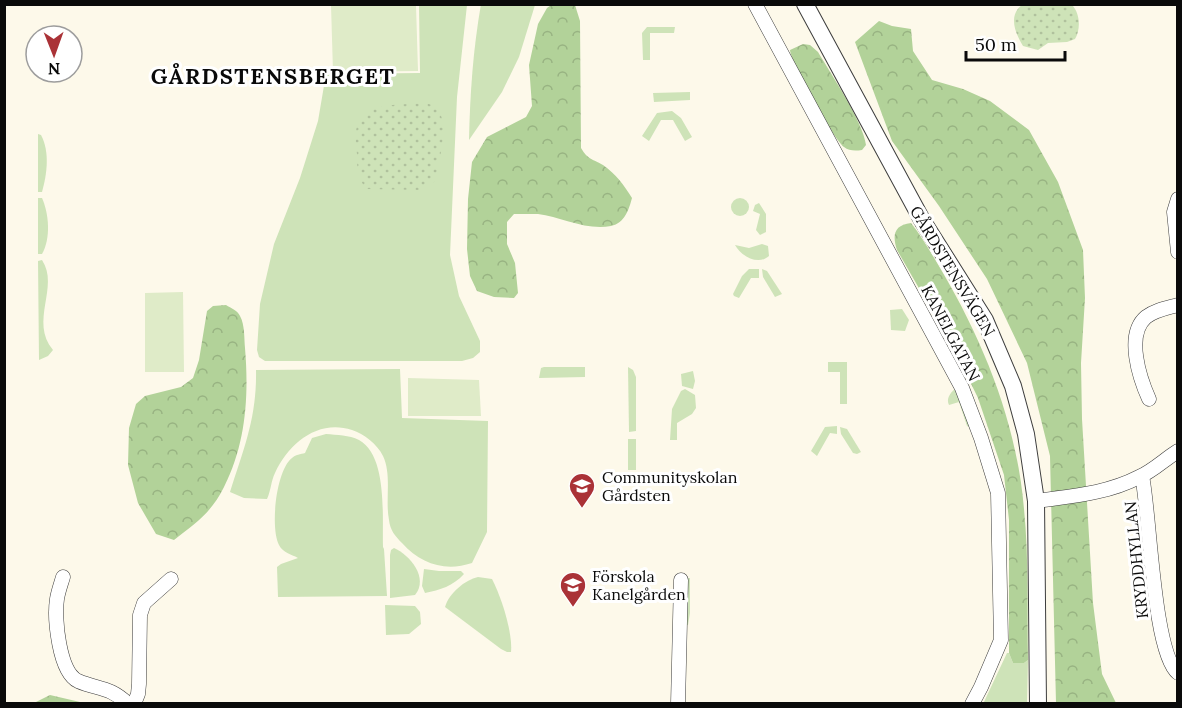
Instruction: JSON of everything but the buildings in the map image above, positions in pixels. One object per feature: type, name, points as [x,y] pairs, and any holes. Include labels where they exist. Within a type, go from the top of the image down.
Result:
[{"type":"street","name":"KANELGATAN","points":[[755,4],[962,388],[981,438],[998,493],[1001,640],[972,704]]},
{"type":"street","name":"GÅRDSTENSVÄGEN","points":[[805,4],[911,200],[985,320],[1013,386],[1026,434],[1036,501],[1038,704]]},
{"type":"street","points":[[1178,199],[1174,212],[1178,252]]},
{"type":"street","points":[[1149,399],[1141,381],[1136,337],[1141,323],[1147,316],[1178,305]]},
{"type":"street","name":"KRYDDHYLLAN","points":[[1036,501],[1114,488],[1142,476],[1178,451]]},
{"type":"street","name":"KRYDDHYLLAN","points":[[1142,476],[1161,632],[1170,664],[1178,673]]},
{"type":"street","points":[[63,577],[57,599],[56,616],[66,670],[78,681],[108,689],[128,704]]},
{"type":"street","points":[[134,704],[140,684],[142,609],[144,603],[171,579]]},
{"type":"street","points":[[678,704],[681,580]]},
{"type":"green space","points":[[481,4],[535,5],[519,57],[502,92],[469,140],[472,72]]},
{"type":"green space","points":[[331,5],[416,5],[418,71],[333,72]]},
{"type":"green space","points":[[419,5],[467,5],[457,97],[450,255],[459,296],[480,341],[480,352],[473,358],[462,361],[265,361],[259,357],[257,350],[260,304],[274,244],[300,178],[318,121],[326,74],[420,73]]},
{"type":"green space","points":[[551,5],[575,5],[580,21],[581,148],[588,157],[612,172],[632,198],[623,219],[611,226],[593,227],[538,214],[514,214],[507,222],[507,244],[515,263],[518,293],[514,298],[494,297],[477,291],[470,276],[467,249],[468,199],[472,162],[487,137],[526,117],[532,106],[529,65],[538,24]]},
{"type":"green space","points":[[1022,5],[1072,5],[1079,21],[1075,39],[1048,43],[1038,50],[1023,46],[1014,24],[1015,14]]},
{"type":"green space","points":[[879,21],[911,29],[913,51],[932,80],[963,89],[990,101],[1029,130],[1058,182],[1083,250],[1085,298],[1081,363],[1082,419],[1093,603],[1102,674],[1116,703],[1056,703],[1050,456],[1027,363],[987,279],[939,206],[892,141],[855,42]]},
{"type":"green space","points":[[647,27],[675,27],[674,33],[650,33],[650,60],[643,60],[642,33]]},
{"type":"green space","points":[[803,44],[810,45],[818,52],[846,98],[864,135],[866,145],[862,150],[844,147],[813,100],[790,50]]},
{"type":"green space","points":[[690,92],[690,100],[654,102],[653,93]]},
{"type":"green space","points":[[423,103],[433,106],[440,113],[443,123],[442,147],[435,181],[425,190],[367,189],[359,177],[358,169],[356,131],[359,121],[365,114],[382,106]]},
{"type":"green space","points":[[672,111],[681,118],[692,137],[685,141],[673,120],[661,120],[649,141],[642,136],[657,113]]},
{"type":"green space","points":[[38,134],[44,142],[47,156],[42,192],[38,192]]},
{"type":"green space","points":[[38,198],[42,198],[48,226],[47,241],[42,254],[38,254]]},
{"type":"green space","points":[[740,198],[746,201],[749,207],[746,213],[740,216],[734,213],[731,207],[734,201]]},
{"type":"green space","points":[[759,203],[766,214],[766,232],[760,235],[756,230],[760,214],[753,211],[755,205]]},
{"type":"green space","points":[[911,223],[943,273],[972,328],[997,386],[1014,447],[1020,478],[1027,547],[1028,660],[1024,663],[1013,663],[1009,653],[1009,520],[1004,475],[978,398],[955,351],[897,250],[895,235],[898,228]]},
{"type":"green space","points":[[762,244],[768,246],[769,256],[760,260],[745,256],[735,245],[749,248]]},
{"type":"green space","points":[[42,260],[47,270],[48,281],[44,328],[46,339],[53,350],[48,356],[39,360],[38,261]]},
{"type":"green space","points":[[749,269],[759,269],[759,278],[751,278],[739,298],[734,296],[742,276]]},
{"type":"green space","points":[[762,269],[767,271],[782,294],[775,297],[763,277]]},
{"type":"green space","points":[[183,292],[184,372],[145,372],[145,293]]},
{"type":"green space","points":[[226,305],[239,314],[244,328],[246,402],[241,437],[231,471],[214,504],[174,540],[156,534],[138,503],[128,465],[129,428],[136,404],[145,396],[181,387],[193,378],[199,360],[207,311],[213,306]]},
{"type":"green space","points":[[902,309],[909,320],[905,331],[891,330],[890,310]]},
{"type":"green space","points":[[828,362],[847,362],[847,404],[840,404],[840,372],[828,372]]},
{"type":"green space","points":[[585,367],[585,377],[539,378],[541,368]]},
{"type":"green space","points":[[628,367],[633,370],[636,377],[636,431],[629,432]]},
{"type":"green space","points":[[400,369],[402,418],[488,421],[487,532],[472,563],[452,567],[425,561],[397,538],[392,530],[388,512],[386,463],[370,440],[352,430],[340,427],[328,428],[316,431],[297,443],[288,452],[275,473],[267,499],[244,498],[230,492],[252,418],[256,370]]},
{"type":"green space","points":[[693,371],[695,381],[693,389],[682,386],[681,374]]},
{"type":"green space","points":[[408,378],[479,380],[481,416],[408,416]]},
{"type":"green space","points":[[685,389],[695,395],[696,408],[692,414],[677,423],[677,440],[670,440],[672,409],[681,391]]},
{"type":"green space","points":[[955,389],[970,427],[967,426],[959,402],[949,405],[949,396]]},
{"type":"green space","points":[[837,426],[837,434],[830,433],[817,456],[811,451],[825,427]]},
{"type":"green space","points":[[840,427],[847,429],[861,452],[853,453],[841,434]]},
{"type":"green space","points":[[326,434],[359,440],[375,459],[382,489],[387,596],[278,597],[277,567],[298,558],[283,550],[276,537],[275,513],[278,486],[286,464],[296,455],[305,453],[312,438]]},
{"type":"green space","points":[[628,439],[636,439],[636,470],[628,470]]},
{"type":"green space","points":[[394,548],[406,556],[416,568],[420,581],[415,595],[390,598],[390,555]]},
{"type":"green space","points":[[424,569],[461,571],[464,574],[446,587],[425,593],[422,586]]},
{"type":"green space","points":[[478,577],[492,579],[508,625],[511,652],[501,649],[445,607],[458,588]]},
{"type":"green space","points":[[686,578],[690,578],[688,625],[685,625]]},
{"type":"green space","points":[[385,605],[415,606],[420,612],[421,624],[409,634],[386,635]]},
{"type":"green space","points":[[1007,653],[1013,663],[1024,663],[1028,660],[1027,703],[983,704]]},
{"type":"green space","points":[[50,695],[80,702],[80,703],[34,703]]},
{"type":"place","name":"Communityskolan Gårdsten","points":[[582,509]]},
{"type":"place","name":"Förskola Kanelgården","points":[[573,608]]},
{"type":"district","name":"GÅRDSTENSBERGET","points":[[273,76]]}]
